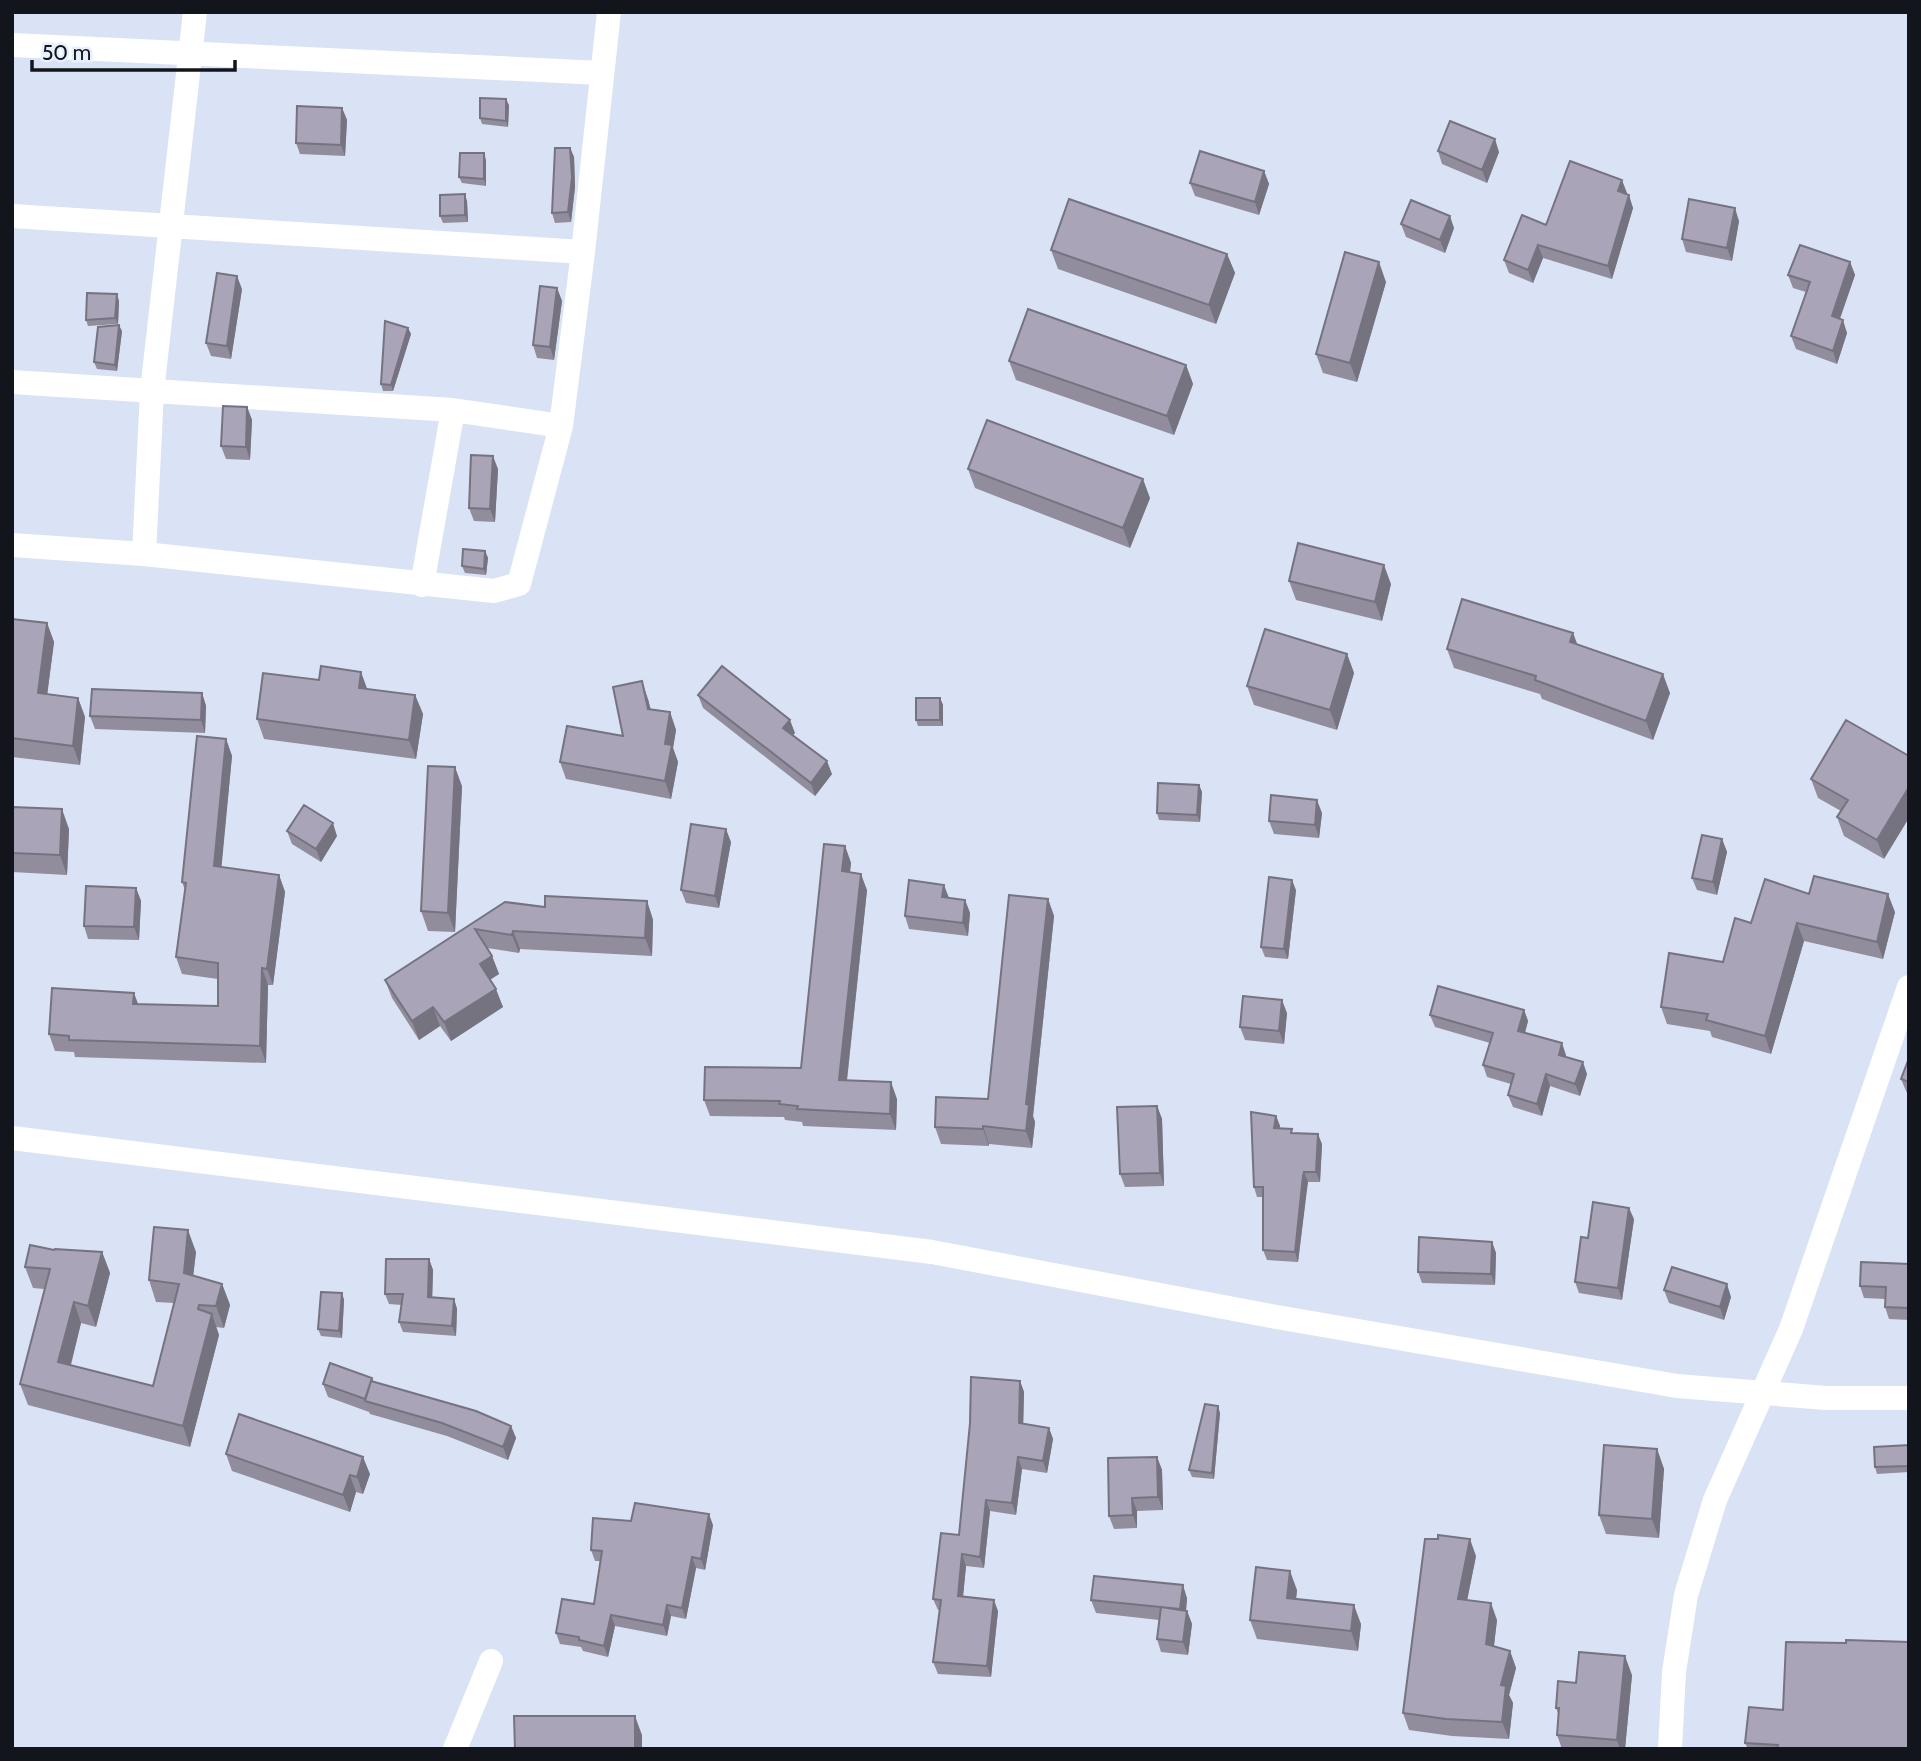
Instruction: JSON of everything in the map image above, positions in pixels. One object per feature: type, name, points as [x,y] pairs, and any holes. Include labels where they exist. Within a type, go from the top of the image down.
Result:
[{"type":"street","points":[[145,554],[152,391],[195,12]]},
{"type":"street","points":[[12,545],[145,554],[494,591],[519,584],[561,426],[609,12]]},
{"type":"street","points":[[12,45],[602,73]]},
{"type":"street","points":[[12,216],[583,252]]},
{"type":"street","points":[[12,382],[453,410],[561,426]]},
{"type":"street","points":[[422,585],[453,410]]},
{"type":"street","points":[[1670,1749],[1674,1672],[1686,1595],[1715,1500],[1760,1392],[1791,1329],[1909,987]]},
{"type":"street","points":[[15,1141],[932,1252],[1271,1317],[1677,1386],[1826,1398],[1909,1398]]},
{"type":"street","points":[[455,1749],[491,1661]]},
{"type":"building","points":[[480,98],[506,99],[506,121],[480,118]]},
{"type":"building","points":[[297,106],[342,108],[341,145],[296,143]]},
{"type":"building","points":[[1450,121],[1495,139],[1482,170],[1438,151]]},
{"type":"building","points":[[555,148],[570,148],[572,177],[568,212],[552,213]]},
{"type":"building","points":[[1200,151],[1264,171],[1255,202],[1190,183]]},
{"type":"building","points":[[460,153],[484,153],[484,179],[459,177]]},
{"type":"building","points":[[1570,161],[1622,180],[1618,191],[1629,195],[1608,266],[1538,245],[1528,270],[1504,260],[1522,215],[1546,225]]},
{"type":"building","points":[[465,194],[465,215],[440,216],[440,195]]},
{"type":"building","points":[[1069,199],[1227,254],[1209,305],[1051,250]]},
{"type":"building","points":[[1689,199],[1735,208],[1727,248],[1682,239]]},
{"type":"building","points":[[1411,200],[1450,216],[1440,240],[1401,224]]},
{"type":"building","points":[[1800,245],[1850,262],[1832,316],[1843,320],[1833,351],[1791,336],[1810,282],[1788,275]]},
{"type":"building","points":[[1345,252],[1379,262],[1350,363],[1316,354]]},
{"type":"building","points":[[217,273],[237,276],[227,346],[206,343]]},
{"type":"building","points":[[540,286],[557,288],[550,347],[533,345]]},
{"type":"building","points":[[87,293],[117,294],[115,318],[86,320]]},
{"type":"building","points":[[1028,309],[1186,365],[1167,416],[1009,361]]},
{"type":"building","points":[[385,321],[408,328],[391,385],[381,384]]},
{"type":"building","points":[[119,325],[115,365],[94,362],[98,327]]},
{"type":"building","points":[[223,406],[247,407],[246,447],[221,446]]},
{"type":"building","points":[[987,420],[1143,479],[1123,528],[968,469]]},
{"type":"building","points":[[471,455],[493,456],[490,509],[469,508]]},
{"type":"building","points":[[1298,543],[1384,565],[1375,602],[1289,581]]},
{"type":"building","points":[[463,549],[485,551],[484,569],[462,566]]},
{"type":"building","points":[[1462,599],[1573,633],[1570,642],[1663,674],[1646,721],[1535,680],[1536,676],[1447,649]]},
{"type":"building","points":[[12,619],[47,623],[38,693],[78,698],[73,746],[12,738]]},
{"type":"building","points":[[1265,629],[1347,654],[1330,710],[1247,686]]},
{"type":"building","points":[[321,666],[361,672],[359,688],[415,695],[409,740],[257,719],[263,673],[319,680]]},
{"type":"building","points":[[722,666],[790,720],[783,728],[827,761],[811,783],[698,695]]},
{"type":"building","points":[[642,681],[648,709],[670,712],[665,744],[672,745],[665,781],[560,762],[567,726],[623,736],[613,687]]},
{"type":"building","points":[[92,689],[202,693],[201,720],[90,716]]},
{"type":"building","points":[[916,698],[940,698],[940,720],[916,720]]},
{"type":"building","points":[[1846,720],[1909,756],[1909,787],[1877,840],[1837,817],[1848,800],[1811,779]]},
{"type":"building","points":[[197,736],[226,739],[214,866],[279,875],[267,969],[262,968],[260,1046],[69,1040],[69,1036],[49,1034],[52,988],[134,993],[133,1004],[218,1006],[218,963],[176,957],[186,883],[182,882]]},
{"type":"building","points":[[428,766],[455,767],[448,913],[421,911]]},
{"type":"building","points":[[1158,783],[1199,785],[1197,815],[1157,813]]},
{"type":"building","points":[[1271,795],[1317,800],[1315,825],[1269,821]]},
{"type":"building","points":[[304,805],[333,823],[316,849],[287,831]]},
{"type":"building","points":[[12,807],[62,809],[60,855],[12,853]]},
{"type":"building","points":[[691,824],[726,829],[715,896],[681,890]]},
{"type":"building","points":[[1702,835],[1722,839],[1713,882],[1692,878]]},
{"type":"building","points":[[824,844],[845,846],[842,871],[861,874],[839,1080],[891,1082],[890,1114],[797,1109],[798,1106],[779,1104],[780,1101],[704,1100],[705,1067],[801,1068]]},
{"type":"building","points":[[1814,876],[1888,894],[1877,942],[1797,923],[1765,1036],[1706,1020],[1708,1014],[1661,1007],[1669,953],[1723,962],[1735,918],[1751,923],[1765,879],[1809,894]]},
{"type":"building","points":[[1269,877],[1292,880],[1284,949],[1261,947]]},
{"type":"building","points":[[909,880],[944,885],[942,897],[965,900],[963,923],[905,916]]},
{"type":"building","points":[[86,886],[136,888],[134,927],[84,926]]},
{"type":"building","points":[[1009,895],[1048,899],[1026,1104],[1029,1105],[1026,1131],[983,1126],[983,1129],[935,1127],[936,1097],[988,1099]]},
{"type":"building","points":[[545,896],[647,901],[645,938],[513,931],[512,935],[475,929],[492,956],[480,964],[496,989],[444,1022],[433,1007],[412,1021],[385,980],[505,902],[545,907]]},
{"type":"building","points":[[1438,986],[1524,1010],[1518,1031],[1562,1043],[1559,1055],[1583,1062],[1575,1084],[1546,1074],[1537,1104],[1508,1095],[1514,1074],[1483,1065],[1493,1033],[1430,1015]]},
{"type":"building","points":[[1243,996],[1282,1000],[1279,1031],[1240,1027]]},
{"type":"building","points":[[1909,1058],[1909,1082],[1901,1079]]},
{"type":"building","points":[[1157,1106],[1160,1173],[1120,1174],[1117,1107]]},
{"type":"building","points":[[1251,1112],[1276,1116],[1274,1128],[1292,1129],[1291,1133],[1318,1134],[1316,1172],[1304,1172],[1303,1176],[1295,1252],[1263,1250],[1263,1187],[1254,1187]]},
{"type":"building","points":[[1593,1202],[1629,1208],[1618,1288],[1575,1282],[1581,1237],[1588,1238]]},
{"type":"building","points":[[154,1227],[188,1230],[184,1273],[222,1284],[216,1306],[199,1305],[198,1309],[212,1314],[183,1426],[20,1384],[50,1269],[25,1267],[30,1245],[54,1250],[102,1252],[88,1306],[74,1302],[58,1362],[153,1386],[179,1284],[149,1280]]},
{"type":"building","points":[[1419,1237],[1492,1242],[1491,1274],[1418,1272]]},
{"type":"building","points":[[386,1259],[429,1259],[428,1297],[454,1299],[452,1326],[399,1322],[403,1294],[385,1294]]},
{"type":"building","points":[[1861,1262],[1909,1264],[1909,1308],[1885,1307],[1886,1287],[1860,1286]]},
{"type":"building","points":[[1672,1267],[1727,1284],[1720,1307],[1664,1290]]},
{"type":"building","points":[[321,1292],[342,1293],[339,1331],[318,1329]]},
{"type":"building","points":[[330,1363],[372,1378],[365,1399],[323,1384]]},
{"type":"building","points":[[971,1377],[1020,1381],[1019,1423],[1049,1428],[1043,1461],[1018,1457],[1012,1503],[986,1500],[980,1557],[962,1554],[958,1596],[994,1600],[987,1666],[933,1662],[941,1600],[933,1599],[941,1533],[959,1535],[970,1423]]},
{"type":"building","points":[[371,1381],[476,1411],[511,1426],[503,1447],[442,1423],[365,1401]]},
{"type":"building","points":[[1205,1404],[1218,1406],[1212,1473],[1189,1470]]},
{"type":"building","points":[[239,1414],[363,1457],[357,1477],[350,1475],[343,1495],[226,1454]]},
{"type":"building","points":[[1604,1445],[1657,1449],[1652,1519],[1599,1515]]},
{"type":"building","points":[[1909,1445],[1909,1466],[1875,1467],[1874,1447]]},
{"type":"building","points":[[1157,1457],[1158,1497],[1132,1498],[1133,1515],[1109,1516],[1108,1458]]},
{"type":"building","points":[[635,1503],[709,1514],[701,1559],[692,1557],[682,1608],[667,1605],[663,1625],[611,1615],[604,1646],[579,1640],[579,1637],[556,1633],[562,1599],[594,1604],[602,1551],[591,1550],[593,1518],[631,1521]]},
{"type":"building","points":[[1438,1535],[1470,1539],[1458,1599],[1491,1603],[1486,1644],[1510,1651],[1501,1685],[1506,1686],[1502,1722],[1403,1713],[1425,1539],[1438,1539]]},
{"type":"building","points":[[1256,1567],[1290,1571],[1287,1598],[1354,1605],[1351,1631],[1250,1620]]},
{"type":"building","points":[[1094,1576],[1183,1585],[1180,1609],[1091,1600]]},
{"type":"building","points":[[1161,1607],[1187,1611],[1183,1642],[1157,1639]]},
{"type":"building","points":[[1846,1640],[1909,1642],[1909,1749],[1777,1749],[1778,1745],[1745,1743],[1749,1707],[1783,1710],[1786,1642],[1846,1643]]},
{"type":"building","points":[[1579,1652],[1625,1656],[1617,1740],[1557,1735],[1558,1681],[1576,1683]]},
{"type":"building","points":[[514,1716],[635,1716],[635,1749],[515,1749]]}]
